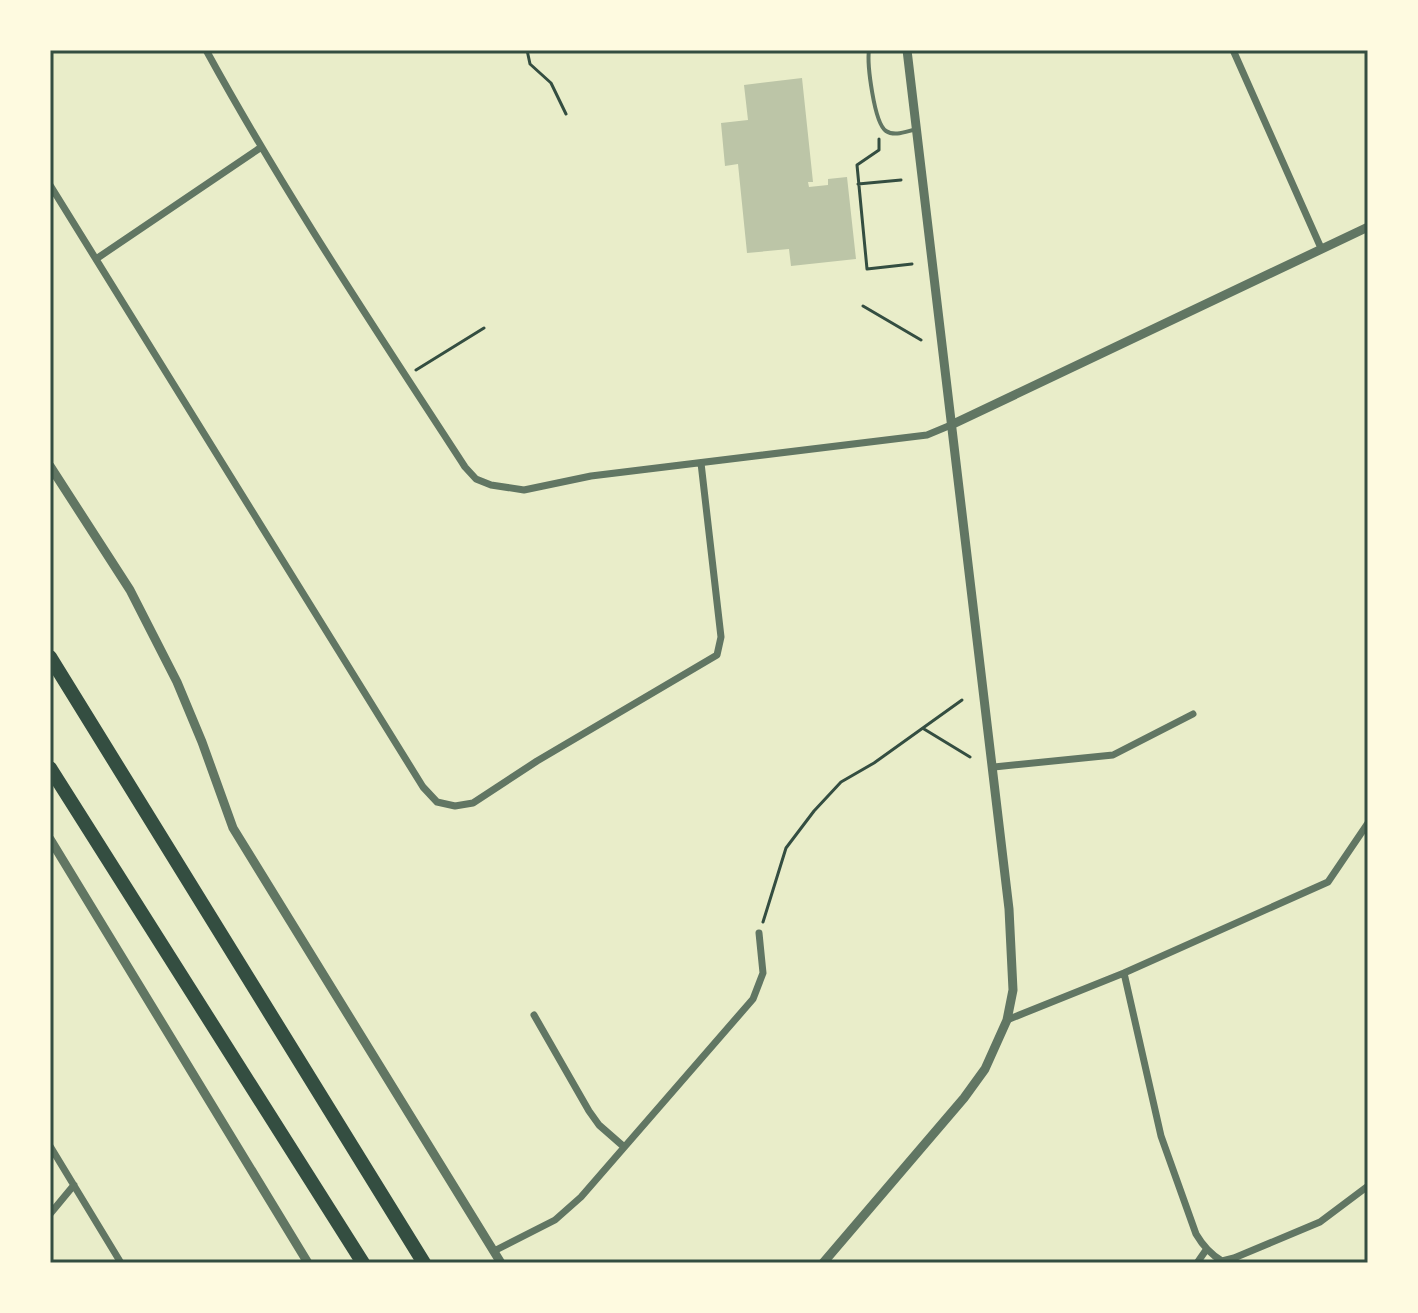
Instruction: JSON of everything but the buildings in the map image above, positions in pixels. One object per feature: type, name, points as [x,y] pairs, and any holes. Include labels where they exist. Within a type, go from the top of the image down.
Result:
[{"type":"highway","points":[[50,657],[424,1263]]},
{"type":"highway","points":[[50,768],[363,1263]]},
{"type":"street","points":[[206,50],[260,148],[405,376],[465,467],[476,479],[491,485],[524,490],[591,476],[927,435],[1368,227]]},
{"type":"street","points":[[823,1263],[964,1098],[985,1069],[1007,1020],[1013,990],[1009,909],[994,767],[932,279],[907,50]]},
{"type":"street","points":[[1233,50],[1321,248]]},
{"type":"street","points":[[96,259],[260,148]]},
{"type":"street","points":[[50,185],[423,787],[437,802],[455,806],[473,803],[537,761],[717,655],[721,637],[701,463]]},
{"type":"street","points":[[50,466],[130,590],[170,669],[202,742],[233,828],[501,1263]]},
{"type":"street","points":[[994,767],[1113,755],[1193,714]]},
{"type":"street","points":[[1007,1020],[1124,973],[1328,882],[1368,823]]},
{"type":"street","points":[[50,839],[308,1263]]},
{"type":"street","points":[[494,1251],[555,1220],[581,1197],[753,999],[763,973],[759,933]]},
{"type":"street","points":[[1124,973],[1161,1136],[1196,1234],[1206,1250],[1222,1261],[1234,1258],[1320,1222],[1368,1186]]},
{"type":"street","points":[[534,1015],[589,1111],[599,1125],[623,1146]]},
{"type":"street","points":[[50,1146],[121,1263]]},
{"type":"street","points":[[50,1214],[74,1185]]},
{"type":"street","points":[[1197,1263],[1206,1250]]},
{"type":"lane","points":[[869,50],[879,124],[896,134],[917,129]]},
{"type":"path","points":[[527,50],[530,64],[551,83],[566,114]]},
{"type":"path","points":[[879,124],[879,150],[857,165],[867,269],[912,264]]},
{"type":"path","points":[[858,184],[901,180]]},
{"type":"path","points":[[863,306],[921,340]]},
{"type":"path","points":[[405,376],[484,328]]},
{"type":"path","points":[[759,933],[786,848],[814,811],[841,782],[924,729],[962,700]]},
{"type":"path","points":[[924,729],[970,757]]}]
